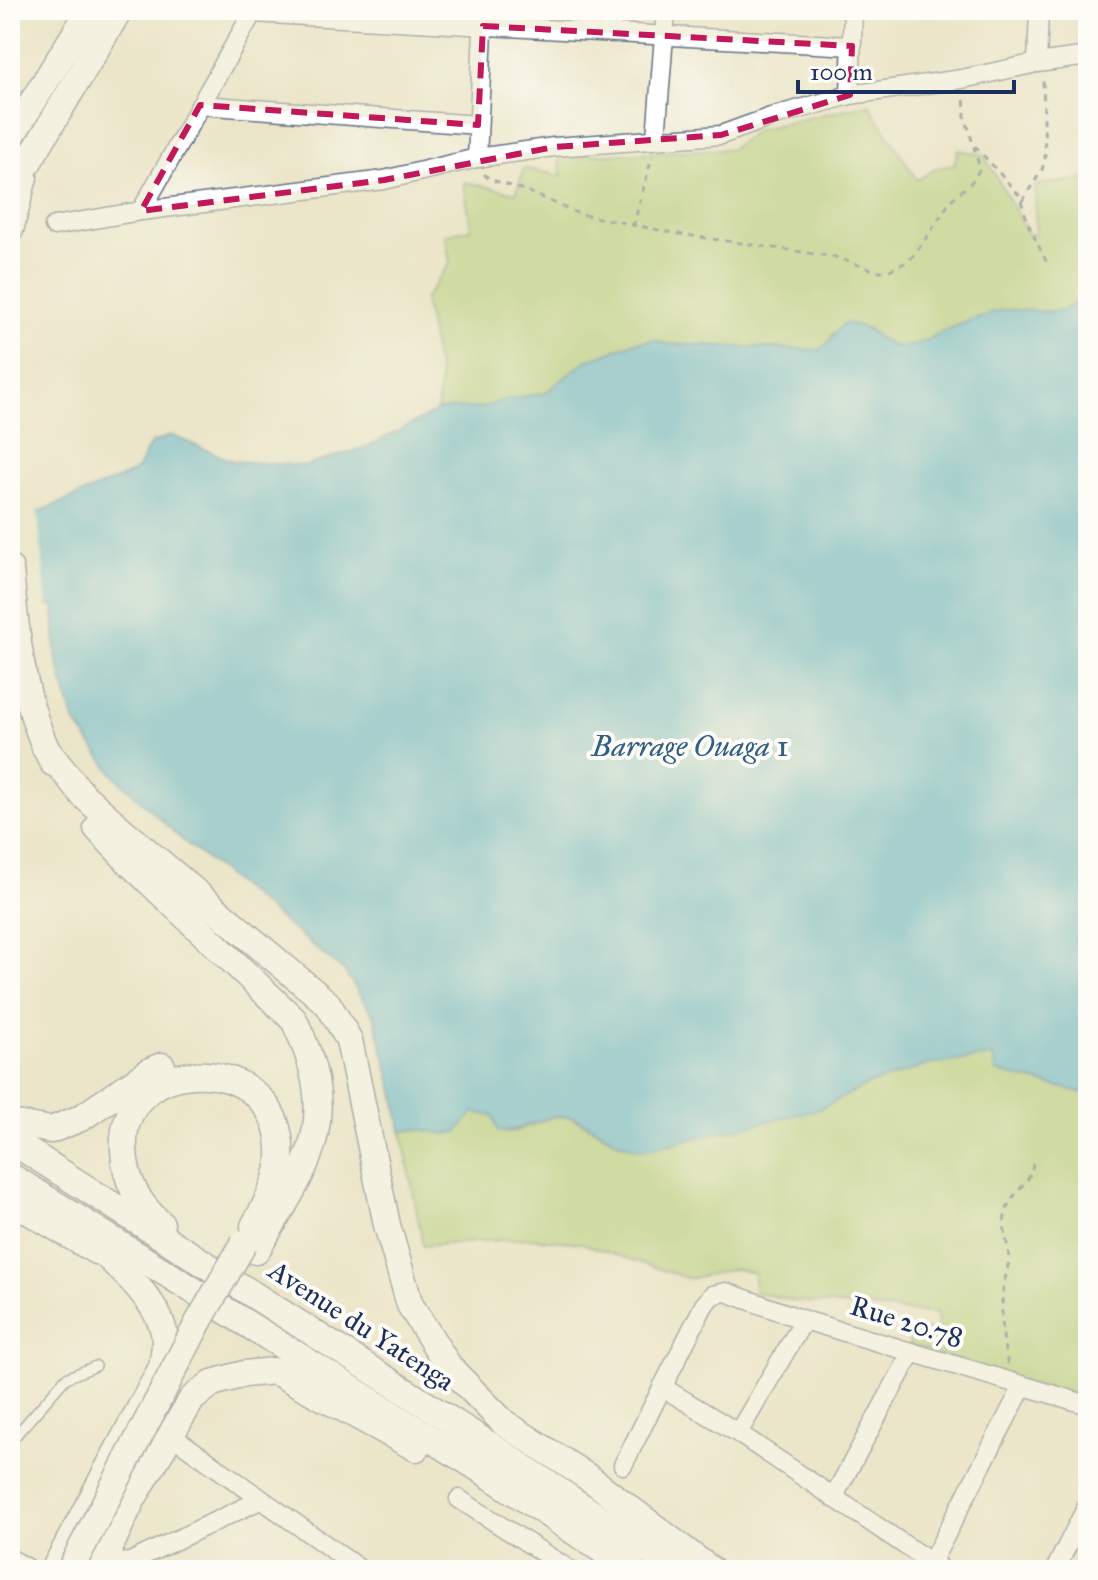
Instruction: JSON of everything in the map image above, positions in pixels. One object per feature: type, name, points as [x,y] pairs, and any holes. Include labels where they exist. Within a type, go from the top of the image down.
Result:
[{"type":"main road","points":[[10,138],[90,10]]},
{"type":"main road","points":[[10,193],[119,10]]},
{"type":"main road","points":[[10,230],[27,166]]},
{"type":"main road","points":[[10,569],[13,608],[30,705],[45,748],[74,803],[130,863],[294,1020],[309,1052],[319,1099],[311,1151],[283,1206],[250,1247],[199,1321],[70,1570]]},
{"type":"main road","points":[[45,748],[83,795],[328,1004],[349,1040],[387,1225],[410,1305],[449,1367],[504,1423],[592,1480],[711,1570]]},
{"type":"main road","points":[[10,1123],[51,1130],[81,1118],[150,1071],[188,1055],[229,1061],[256,1073],[279,1092],[296,1132],[295,1162],[283,1206]]},
{"type":"main road","points":[[95,1566],[250,1247],[280,1160],[278,1129],[262,1099],[244,1085],[219,1076],[188,1073],[157,1084],[132,1110],[123,1139],[124,1165],[130,1186],[150,1215],[209,1265]]},
{"type":"main road","name":"Avenue du Yatenga","points":[[10,1140],[502,1453],[677,1570]]},
{"type":"main road","points":[[14,1185],[112,1261],[143,1293],[160,1319],[165,1341],[162,1367],[54,1570]]},
{"type":"main road","name":"Avenue du Yatenga","points":[[14,1185],[483,1471],[632,1570]]},
{"type":"main road","points":[[95,1566],[192,1399],[212,1383],[244,1374],[275,1371],[423,1452],[483,1471]]},
{"type":"street","points":[[656,138],[666,10]]},
{"type":"street","points":[[850,95],[853,10]]},
{"type":"street","points":[[1037,63],[1039,10]]},
{"type":"street","points":[[141,211],[253,11],[484,18],[665,35],[852,46]]},
{"type":"street","points":[[477,158],[484,18]]},
{"type":"street","points":[[54,226],[141,211],[384,180],[477,158],[554,147],[721,135],[850,95],[1088,56]]},
{"type":"street","points":[[200,105],[478,125]]},
{"type":"street","name":"Rue 20.78","points":[[662,1387],[712,1295],[726,1292],[804,1320],[1088,1405]]},
{"type":"street","points":[[738,1433],[804,1320]]},
{"type":"street","points":[[833,1498],[912,1352]]},
{"type":"street","points":[[623,1465],[662,1387],[738,1433],[936,1566],[1016,1384]]},
{"type":"street","points":[[171,1435],[361,1570]]},
{"type":"street","points":[[459,1499],[560,1568],[577,1532]]},
{"type":"street","points":[[95,1566],[130,1562],[260,1500]]},
{"type":"street","points":[[1055,1570],[1088,1504]]},
{"type":"street","points":[[10,1562],[25,1570]]},
{"type":"lane","points":[[10,1442],[66,1378],[96,1366]]},
{"type":"path","points":[[1022,201],[1042,170],[1045,158],[1043,69],[1037,63]]},
{"type":"path","points":[[477,158],[479,171],[489,179],[527,191],[566,211],[633,227],[835,257],[876,271],[887,271],[907,262],[916,253],[952,199],[975,178],[980,169],[965,116],[962,79]]},
{"type":"path","points":[[633,227],[656,138]]},
{"type":"path","points":[[975,146],[1000,171],[1022,201],[1029,226],[1049,267]]},
{"type":"path","points":[[1016,1384],[1005,1353],[1002,1297],[1009,1261],[1003,1224],[1011,1198],[1029,1181],[1033,1160]]},
{"type":"highlighted area","points":[[483,26],[852,46],[850,95],[721,135],[554,147],[384,180],[141,211],[200,105],[478,125]]},
{"type":"green space","points":[[869,104],[917,180],[937,168],[954,165],[958,150],[984,155],[1029,235],[1035,234],[1036,185],[1088,179],[1088,283],[1075,305],[1062,311],[1006,316],[951,328],[907,347],[891,345],[868,328],[833,333],[828,345],[820,350],[666,344],[656,340],[635,342],[586,361],[545,393],[504,400],[481,408],[437,411],[440,379],[424,300],[450,263],[445,234],[471,229],[464,182],[516,193],[524,168],[562,176],[558,156],[731,149],[756,130]]},
{"type":"green space","points":[[994,1055],[996,1072],[1088,1094],[1088,1402],[909,1345],[909,1334],[937,1329],[937,1314],[795,1301],[754,1292],[754,1273],[735,1269],[689,1279],[581,1243],[528,1238],[423,1246],[402,1132],[417,1129],[446,1134],[474,1112],[493,1116],[498,1132],[513,1132],[552,1117],[571,1117],[623,1145],[820,1109],[867,1085],[928,1065]]},
{"type":"water","name":"Barrage Ouaga 1","points":[[1088,283],[1088,1094],[996,1072],[993,1056],[928,1065],[867,1085],[820,1109],[648,1149],[627,1146],[582,1121],[563,1116],[498,1131],[493,1116],[474,1112],[457,1132],[446,1134],[417,1129],[401,1132],[374,1016],[344,971],[180,838],[113,774],[74,721],[56,656],[54,606],[27,605],[10,515],[36,513],[130,474],[138,468],[150,444],[171,435],[233,461],[305,466],[369,446],[437,411],[481,408],[504,400],[545,393],[586,361],[635,342],[656,340],[666,344],[819,350],[844,323],[861,327],[886,343],[907,347],[998,311],[1049,312],[1065,309],[1076,301]]},
{"type":"pier","points":[[37,508],[47,610],[10,610],[10,511]]}]
